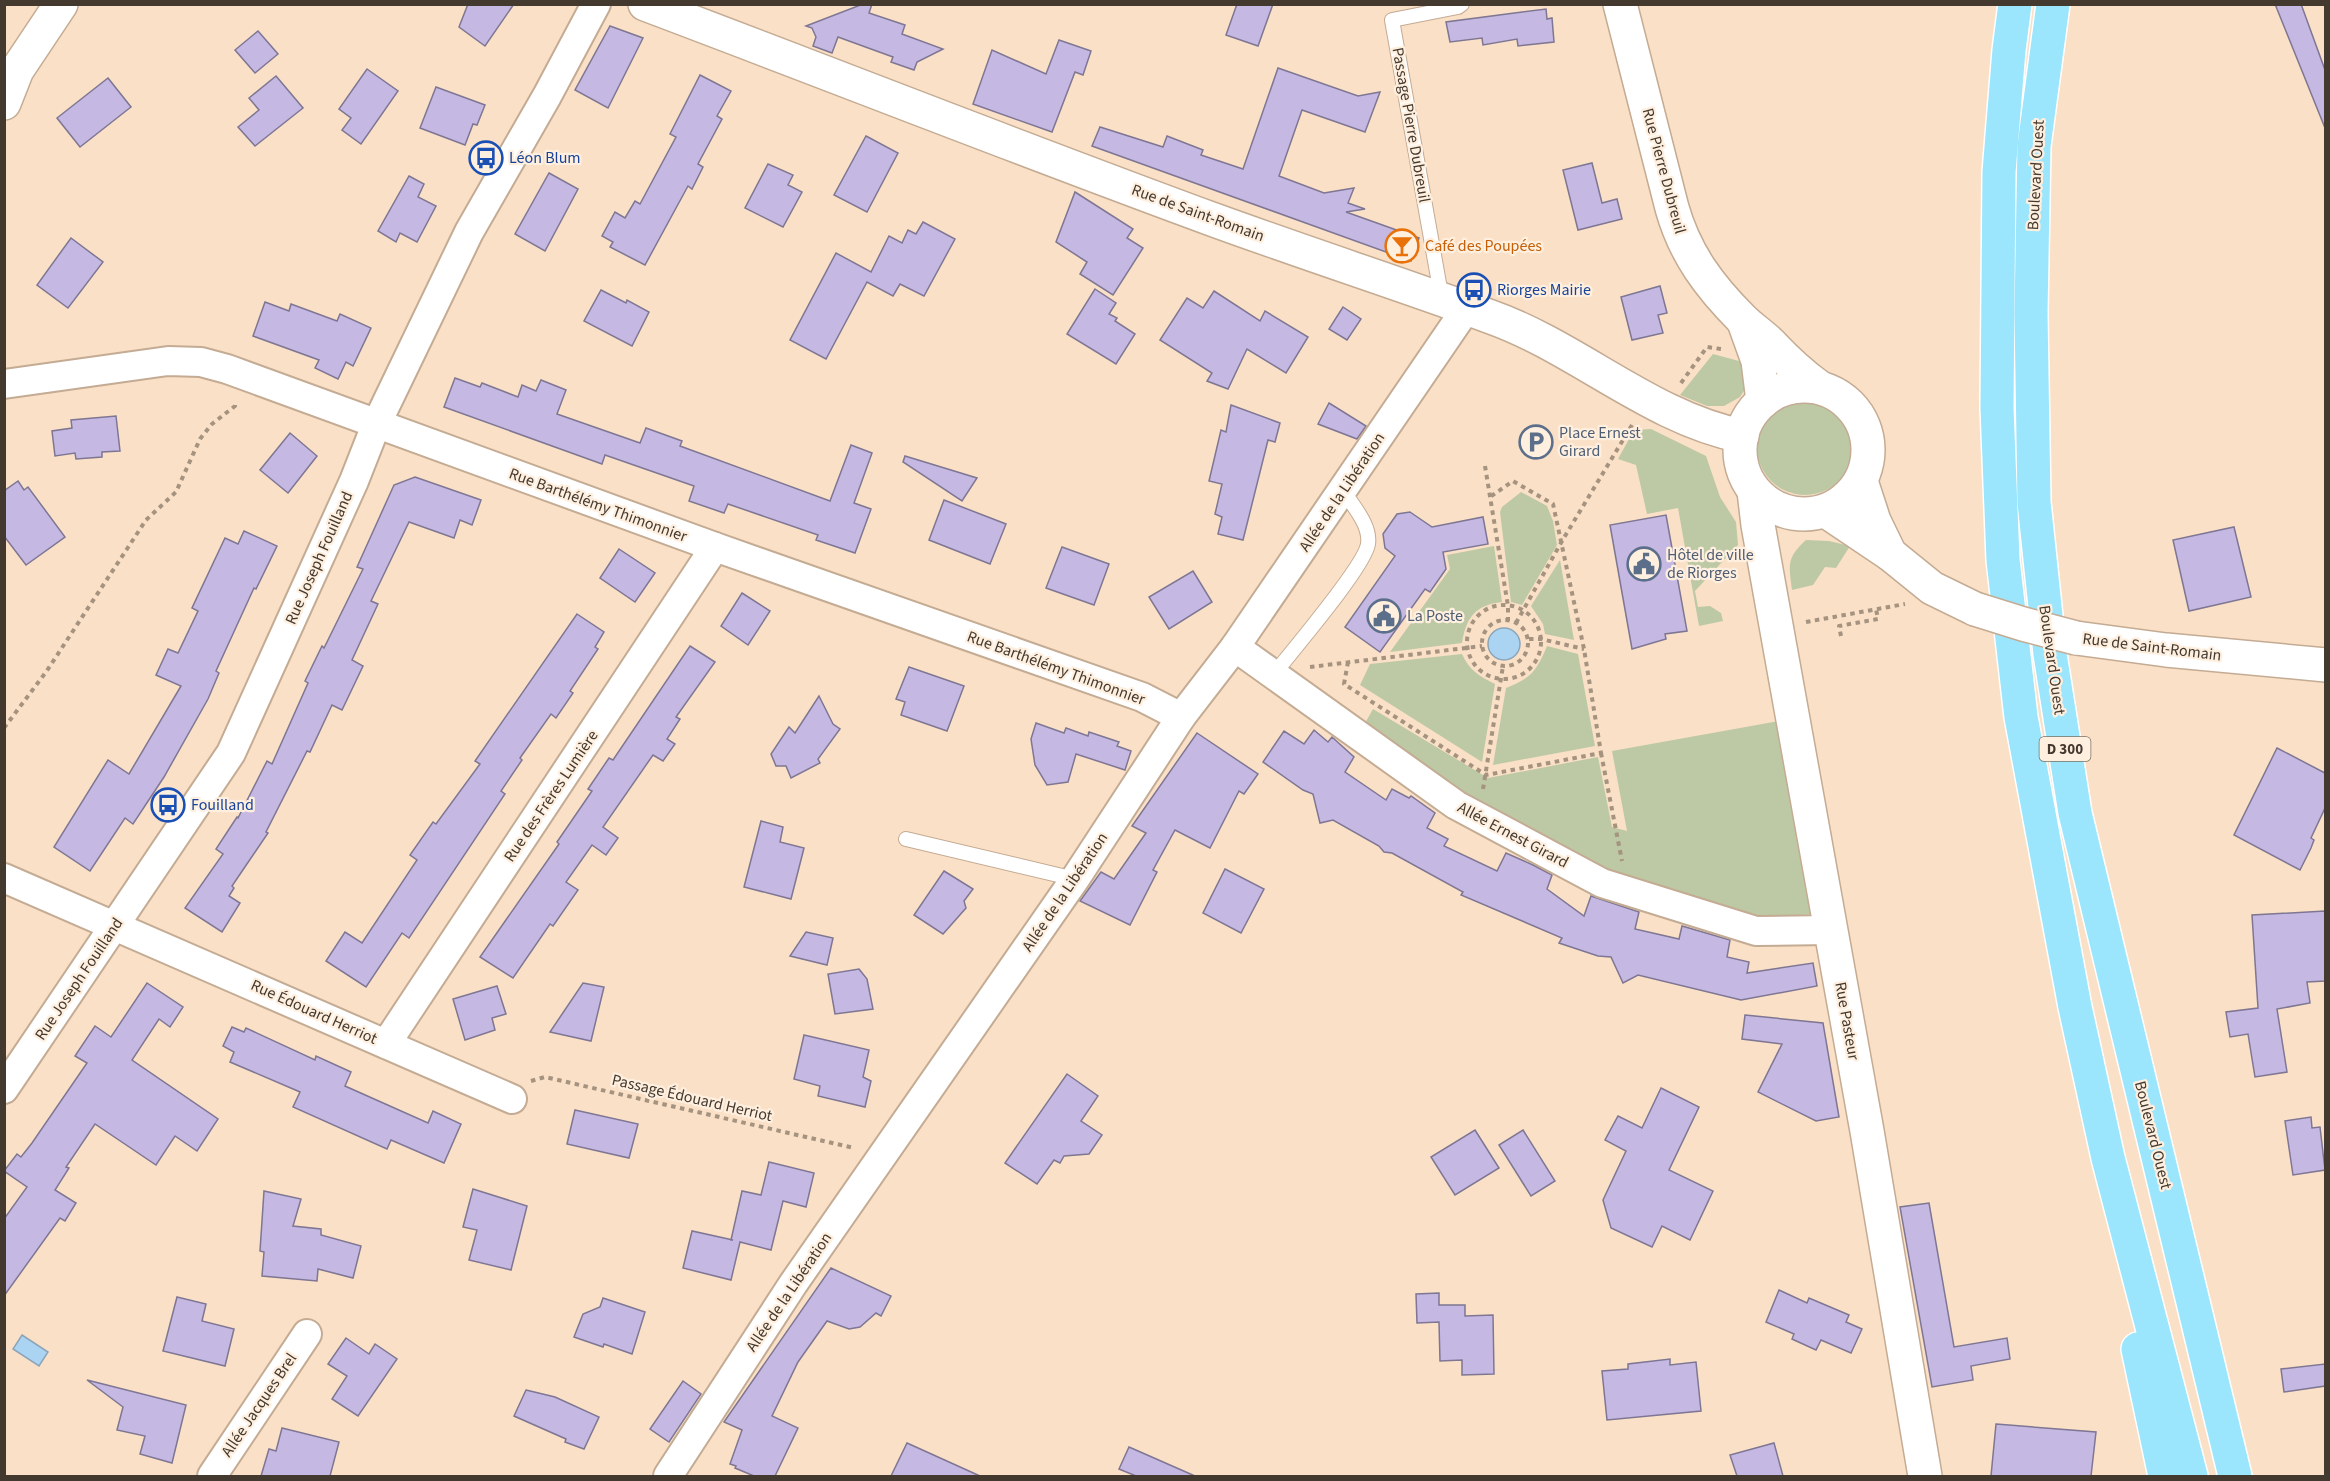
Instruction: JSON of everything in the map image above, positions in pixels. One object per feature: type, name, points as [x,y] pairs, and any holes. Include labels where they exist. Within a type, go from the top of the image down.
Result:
[{"type":"main road","name":"D 300","points":[[2015,4],[1999,172],[1997,408],[2003,560],[2021,717],[2075,1007],[2108,1158],[2191,1476]]},
{"type":"main road","name":"Boulevard Ouest","points":[[2054,4],[2034,146],[2031,313],[2034,502],[2050,654],[2075,813],[2235,1476]]},
{"type":"main road","points":[[2108,1158],[2120,1265],[2165,1476]]},
{"type":"street","points":[[4,103],[17,70],[61,4]]},
{"type":"street","name":"Rue Joseph Fouilland","points":[[4,1089],[231,753],[354,481],[376,425],[469,232],[547,96],[596,4]]},
{"type":"street","name":"Rue de Saint-Romain","points":[[645,4],[1214,219],[1493,318],[1550,343],[1635,393],[1664,407],[1705,426],[1742,436]]},
{"type":"street","name":"Rue Pierre Dubreuil","points":[[1620,4],[1679,233],[1696,264],[1743,320],[1794,368],[1819,387]]},
{"type":"street","name":"Allée de la Libération","points":[[668,1476],[793,1284],[1075,879],[1181,717],[1235,647],[1343,490],[1454,305]]},
{"type":"street","name":"Rue Pierre Dubreuil","points":[[1743,320],[1756,352],[1763,401]]},
{"type":"street","name":"Rue Barthélémy Thimonnier","points":[[4,384],[168,361],[201,362],[1142,698],[1181,717]]},
{"type":"street","points":[[1765,566],[1773,545],[1813,512],[1840,503],[1852,493],[1861,481],[1868,458],[1867,435],[1863,423],[1850,404],[1819,387],[1795,386],[1773,394],[1763,401],[1747,420],[1742,436],[1741,459],[1754,491],[1775,507],[1813,512]]},
{"type":"street","name":"Rue de Saint-Romain","points":[[1861,481],[1874,521],[1890,554]]},
{"type":"street","name":"Rue Pasteur","points":[[1754,491],[1765,566],[1869,1142],[1925,1476]]},
{"type":"street","name":"Rue de Saint-Romain","points":[[1813,512],[1890,554],[1932,588],[1961,603],[2023,624],[2076,638],[2166,650],[2325,666]]},
{"type":"street","name":"Rue des Frères Lumière","points":[[386,1044],[715,547]]},
{"type":"street","name":"Allée Ernest Girard","points":[[1235,647],[1456,805],[1602,883],[1756,931],[1830,930]]},
{"type":"street","name":"Rue Édouard Herriot","points":[[4,878],[504,1096]]},
{"type":"street","name":"Allée Jacques Brel","points":[[212,1476],[307,1334]]},
{"type":"lane","name":"Passage Pierre Dubreuil","points":[[1454,305],[1392,20],[1458,7],[1462,4]]},
{"type":"lane","points":[[1274,674],[1364,555],[1368,544],[1367,533],[1343,490]]},
{"type":"lane","points":[[906,838],[1075,879]]},
{"type":"path","points":[[1516,623],[1631,425],[1651,425],[1707,347],[1756,352]]},
{"type":"path","points":[[4,728],[46,672],[146,520],[176,492],[200,439],[212,424],[235,406],[237,373]]},
{"type":"path","points":[[1485,466],[1508,606],[1508,621]]},
{"type":"path","points":[[1490,497],[1513,481],[1553,504],[1584,649],[1601,753],[1628,891]]},
{"type":"path","points":[[1776,627],[1876,609],[1961,603]]},
{"type":"path","points":[[1508,606],[1523,611],[1535,622],[1540,639],[1539,654],[1527,671],[1517,676],[1501,678],[1485,674],[1477,667],[1468,647],[1469,631],[1478,617],[1492,608],[1508,606]]},
{"type":"path","points":[[1840,636],[1839,626],[1878,619],[1876,609]]},
{"type":"path","points":[[1501,621],[1508,621],[1522,627],[1528,639],[1527,651],[1515,665],[1497,665],[1487,657],[1482,646],[1483,639],[1489,627],[1501,621]]},
{"type":"path","points":[[1528,639],[1540,639],[1584,649]]},
{"type":"path","points":[[1274,674],[1294,669],[1482,646]]},
{"type":"path","points":[[1348,662],[1344,684],[1486,775],[1601,753]]},
{"type":"path","points":[[1478,816],[1503,666]]},
{"type":"path","name":"Passage Édouard Herriot","points":[[504,1096],[545,1077],[883,1155]]},
{"type":"green space","points":[[1713,354],[1739,361],[1751,360],[1750,381],[1740,397],[1724,406],[1707,406],[1680,395]]},
{"type":"green space","points":[[1805,399],[1823,402],[1839,413],[1850,429],[1853,447],[1850,465],[1839,481],[1823,492],[1805,495],[1787,492],[1771,481],[1760,465],[1757,447],[1760,429],[1771,413],[1787,402]]},
{"type":"green space","points":[[1651,429],[1706,456],[1720,497],[1736,522],[1738,545],[1695,591],[1698,607],[1710,606],[1721,613],[1723,621],[1699,626],[1678,508],[1647,514],[1636,465],[1618,459],[1634,430]]},
{"type":"green space","points":[[1521,492],[1547,506],[1553,521],[1557,545],[1522,605],[1511,602],[1500,512],[1502,507]]},
{"type":"green space","points":[[1806,540],[1829,541],[1850,546],[1836,568],[1825,567],[1813,585],[1792,590],[1790,562],[1795,552]]},
{"type":"green space","points":[[1494,546],[1502,602],[1485,606],[1473,614],[1466,626],[1462,643],[1390,652],[1450,569],[1447,555]]},
{"type":"green space","points":[[1560,560],[1574,640],[1545,634],[1543,624],[1531,606]]},
{"type":"green space","points":[[1547,646],[1578,654],[1595,746],[1493,765],[1506,688],[1528,677],[1540,661]]},
{"type":"green space","points":[[1462,654],[1475,672],[1495,684],[1482,762],[1360,685],[1370,664]]},
{"type":"green space","points":[[1373,709],[1488,778],[1598,757],[1612,827],[1627,831],[1612,751],[1779,721],[1812,914],[1756,918],[1604,876],[1483,814],[1360,732]]},
{"type":"water","points":[[1504,628],[1515,633],[1520,644],[1515,655],[1504,660],[1493,655],[1488,644],[1493,633]]},
{"type":"water","points":[[22,1335],[48,1352],[39,1366],[13,1349]]},
{"type":"building","points":[[468,4],[514,4],[485,46],[459,27]]},
{"type":"building","points":[[863,4],[872,4],[869,13],[905,25],[902,34],[943,49],[917,62],[914,70],[891,62],[893,57],[838,37],[832,53],[813,46],[816,37],[812,28],[806,26]]},
{"type":"building","points":[[1237,4],[1273,4],[1258,46],[1226,35]]},
{"type":"building","points":[[2275,4],[2301,4],[2325,70],[2325,128]]},
{"type":"building","points":[[1546,9],[1547,19],[1552,18],[1554,42],[1518,46],[1517,39],[1483,45],[1482,38],[1450,42],[1446,22]]},
{"type":"building","points":[[610,26],[643,38],[608,108],[575,90]]},
{"type":"building","points":[[258,31],[278,54],[255,73],[235,50]]},
{"type":"building","points":[[1059,40],[1091,51],[1083,75],[1075,72],[1052,132],[973,104],[992,50],[1046,74]]},
{"type":"building","points":[[1278,68],[1358,96],[1380,92],[1365,132],[1302,110],[1279,176],[1324,193],[1354,188],[1348,203],[1365,209],[1346,212],[1419,238],[1411,261],[1092,146],[1100,127],[1163,147],[1167,136],[1203,150],[1201,155],[1243,169]]},
{"type":"building","points":[[367,69],[398,91],[361,144],[342,130],[351,118],[339,109]]},
{"type":"building","points":[[700,75],[731,91],[717,116],[722,119],[698,164],[703,167],[692,189],[688,186],[645,265],[610,247],[613,242],[602,236],[615,212],[625,218],[635,201],[640,204],[676,137],[670,134]]},
{"type":"building","points":[[276,76],[303,108],[255,146],[238,127],[259,110],[249,98]]},
{"type":"building","points":[[108,78],[131,107],[80,147],[57,118]]},
{"type":"building","points":[[436,87],[485,105],[477,125],[473,124],[465,145],[420,128]]},
{"type":"building","points":[[866,136],[898,153],[867,212],[834,195]]},
{"type":"building","points":[[1592,163],[1602,203],[1617,199],[1622,219],[1578,230],[1563,170]]},
{"type":"building","points":[[768,164],[793,175],[788,185],[802,192],[783,227],[745,208]]},
{"type":"building","points":[[549,173],[578,189],[545,251],[515,234]]},
{"type":"building","points":[[409,176],[424,184],[418,197],[436,206],[417,242],[400,233],[396,242],[378,231]]},
{"type":"building","points":[[1075,192],[1133,229],[1127,238],[1143,248],[1113,295],[1080,274],[1087,262],[1056,242]]},
{"type":"building","points":[[923,222],[955,239],[924,296],[900,284],[893,296],[867,282],[826,359],[790,340],[836,253],[871,272],[889,236],[902,243],[908,230],[916,234]]},
{"type":"building","points":[[71,238],[103,262],[68,308],[37,285]]},
{"type":"building","points":[[1660,286],[1667,313],[1658,315],[1663,333],[1632,340],[1621,297]]},
{"type":"building","points":[[1095,289],[1116,303],[1109,314],[1117,318],[1115,321],[1135,334],[1116,364],[1067,334]]},
{"type":"building","points":[[601,290],[649,312],[632,346],[584,321]]},
{"type":"building","points":[[1214,291],[1260,321],[1265,311],[1308,337],[1286,373],[1247,349],[1228,389],[1207,381],[1212,373],[1160,340],[1187,298],[1203,308]]},
{"type":"building","points":[[265,302],[289,311],[291,304],[337,321],[340,314],[371,328],[353,366],[346,362],[338,379],[315,368],[319,360],[253,336]]},
{"type":"building","points":[[1343,307],[1361,319],[1347,340],[1329,329]]},
{"type":"building","points":[[455,378],[480,387],[482,383],[518,397],[522,385],[536,391],[541,380],[566,390],[557,414],[640,443],[646,428],[682,441],[680,446],[830,501],[851,445],[872,453],[854,503],[871,509],[855,553],[816,540],[818,535],[728,504],[724,513],[689,501],[694,486],[605,455],[602,464],[444,407]]},
{"type":"building","points":[[1329,403],[1366,426],[1357,439],[1318,424]]},
{"type":"building","points":[[1231,405],[1280,423],[1275,442],[1268,440],[1243,540],[1218,534],[1222,517],[1215,514],[1222,484],[1209,481],[1221,430],[1226,432]]},
{"type":"building","points":[[116,416],[120,451],[102,452],[102,457],[76,459],[75,453],[55,456],[52,431],[72,428],[71,420]]},
{"type":"building","points":[[290,433],[317,456],[288,493],[260,470]]},
{"type":"building","points":[[905,456],[977,478],[962,501],[903,462]]},
{"type":"building","points":[[415,477],[481,500],[472,525],[460,520],[454,538],[409,522],[371,601],[378,604],[352,660],[363,666],[342,710],[332,705],[310,752],[307,751],[266,832],[268,833],[232,886],[234,888],[229,896],[240,903],[222,932],[185,908],[223,854],[216,849],[238,818],[267,761],[272,764],[308,683],[305,681],[363,569],[357,567],[394,485]]},
{"type":"building","points":[[18,481],[24,490],[28,487],[65,537],[26,565],[4,536],[4,491]]},
{"type":"building","points":[[944,500],[1006,524],[990,564],[929,540]]},
{"type":"building","points":[[1410,512],[1432,527],[1483,517],[1488,544],[1443,552],[1446,569],[1430,592],[1425,589],[1380,652],[1345,627],[1395,556],[1385,548],[1383,534],[1397,514]]},
{"type":"building","points":[[1666,515],[1687,631],[1665,634],[1666,639],[1632,649],[1610,525]]},
{"type":"building","points":[[2234,527],[2251,597],[2189,611],[2173,540]]},
{"type":"building","points":[[244,531],[277,546],[256,589],[254,588],[216,671],[219,673],[208,699],[164,777],[133,824],[125,818],[90,871],[54,847],[108,760],[129,774],[181,686],[156,675],[168,649],[178,653],[198,611],[192,608],[225,538],[238,544]]},
{"type":"building","points":[[1062,547],[1109,564],[1094,605],[1046,588]]},
{"type":"building","points":[[619,549],[655,573],[635,602],[600,578]]},
{"type":"building","points":[[1193,571],[1212,602],[1169,629],[1149,597]]},
{"type":"building","points":[[742,593],[770,611],[748,645],[721,626]]},
{"type":"building","points":[[577,614],[604,632],[595,647],[598,649],[570,691],[573,693],[556,718],[551,714],[520,758],[522,760],[501,791],[505,794],[409,938],[402,933],[366,987],[326,961],[345,932],[362,943],[417,860],[410,855],[433,822],[436,824],[480,764],[475,761]]},
{"type":"building","points":[[690,646],[715,662],[676,717],[680,719],[667,739],[675,744],[663,761],[653,755],[603,827],[618,838],[606,855],[592,845],[566,882],[578,890],[553,926],[550,924],[513,978],[480,957],[559,844],[557,842],[592,791],[588,789],[609,758],[613,760]]},
{"type":"building","points":[[909,667],[964,686],[947,731],[901,715],[905,702],[896,699]]},
{"type":"building","points":[[819,696],[833,724],[840,729],[818,759],[820,763],[791,778],[786,766],[776,766],[771,754],[789,727],[795,733]]},
{"type":"building","points":[[1036,723],[1064,733],[1066,728],[1088,736],[1089,732],[1119,742],[1117,746],[1131,751],[1125,770],[1076,754],[1068,782],[1047,785],[1035,765],[1031,739]]},
{"type":"building","points":[[1314,730],[1328,742],[1332,737],[1354,757],[1345,772],[1386,800],[1392,789],[1409,798],[1411,796],[1435,813],[1427,828],[1448,839],[1444,846],[1497,871],[1506,853],[1533,865],[1552,875],[1547,889],[1584,916],[1591,896],[1639,912],[1635,929],[1679,939],[1682,926],[1730,940],[1727,957],[1749,962],[1747,973],[1813,963],[1817,986],[1741,1000],[1638,975],[1623,983],[1611,957],[1598,956],[1559,943],[1562,938],[1461,895],[1463,892],[1392,853],[1384,852],[1379,846],[1333,820],[1320,823],[1313,794],[1303,790],[1263,762],[1284,731],[1304,744]]},
{"type":"building","points":[[1197,733],[1258,774],[1244,794],[1239,791],[1210,848],[1175,830],[1153,870],[1157,872],[1130,925],[1080,901],[1101,872],[1114,879],[1146,833],[1132,826]]},
{"type":"building","points":[[2277,748],[2325,773],[2325,808],[2311,838],[2314,840],[2311,848],[2300,870],[2234,835]]},
{"type":"building","points":[[761,821],[783,827],[780,842],[804,848],[791,899],[744,887]]},
{"type":"building","points":[[1225,869],[1264,889],[1241,933],[1203,913]]},
{"type":"building","points":[[944,871],[973,889],[964,901],[966,908],[943,934],[914,915]]},
{"type":"building","points":[[2325,911],[2325,981],[2307,982],[2310,1003],[2277,1009],[2287,1072],[2255,1077],[2248,1034],[2230,1037],[2226,1012],[2258,1008],[2252,915]]},
{"type":"building","points":[[806,932],[833,938],[827,965],[790,956]]},
{"type":"building","points":[[859,969],[867,979],[873,1009],[835,1014],[828,974]]},
{"type":"building","points":[[147,983],[183,1007],[170,1027],[159,1019],[132,1060],[218,1119],[197,1151],[175,1136],[156,1165],[95,1124],[66,1167],[69,1168],[55,1190],[76,1203],[65,1221],[60,1218],[4,1296],[4,1219],[27,1187],[4,1171],[17,1154],[21,1157],[32,1143],[87,1063],[75,1056],[95,1026],[111,1037]]},
{"type":"building","points":[[583,983],[604,987],[591,1041],[550,1032]]},
{"type":"building","points":[[497,986],[506,1014],[492,1018],[495,1030],[465,1040],[453,999]]},
{"type":"building","points":[[1745,1015],[1823,1023],[1839,1117],[1816,1121],[1758,1092],[1782,1044],[1742,1039]]},
{"type":"building","points":[[232,1027],[244,1032],[246,1028],[315,1060],[316,1056],[351,1072],[345,1086],[428,1123],[433,1111],[461,1124],[444,1163],[391,1140],[387,1149],[293,1107],[300,1092],[230,1062],[234,1052],[223,1046]]},
{"type":"building","points":[[804,1035],[869,1050],[863,1077],[871,1081],[865,1107],[818,1096],[820,1086],[794,1079]]},
{"type":"building","points":[[1067,1074],[1098,1096],[1081,1121],[1102,1135],[1089,1154],[1064,1156],[1060,1163],[1054,1160],[1037,1184],[1005,1163]]},
{"type":"building","points":[[1661,1088],[1699,1107],[1669,1170],[1713,1191],[1690,1240],[1662,1226],[1652,1247],[1611,1228],[1603,1200],[1626,1151],[1605,1140],[1618,1116],[1642,1128]]},
{"type":"building","points":[[575,1110],[638,1124],[629,1158],[567,1144]]},
{"type":"building","points":[[2311,1117],[2312,1128],[2320,1127],[2325,1170],[2293,1175],[2285,1121]]},
{"type":"building","points":[[1475,1130],[1499,1168],[1455,1195],[1431,1157]]},
{"type":"building","points":[[1523,1130],[1555,1181],[1531,1196],[1499,1145]]},
{"type":"building","points":[[769,1162],[814,1173],[806,1207],[783,1201],[771,1250],[740,1242],[731,1280],[683,1268],[692,1231],[731,1240],[742,1191],[761,1195]]},
{"type":"building","points":[[473,1189],[527,1206],[511,1270],[469,1260],[477,1230],[463,1227]]},
{"type":"building","points":[[264,1191],[301,1199],[293,1226],[321,1229],[321,1235],[361,1246],[353,1278],[318,1269],[317,1281],[262,1276],[264,1252],[260,1251]]},
{"type":"building","points":[[1929,1203],[1954,1347],[2007,1338],[2010,1359],[1971,1366],[1973,1380],[1932,1387],[1900,1207]]},
{"type":"building","points":[[831,1268],[891,1296],[881,1316],[876,1313],[860,1327],[849,1329],[827,1321],[798,1362],[772,1416],[798,1428],[775,1476],[754,1476],[735,1468],[736,1466],[730,1464],[742,1430],[724,1422]]},
{"type":"building","points":[[1779,1290],[1807,1303],[1809,1298],[1849,1315],[1846,1322],[1862,1329],[1851,1353],[1821,1340],[1816,1350],[1792,1339],[1794,1334],[1766,1322]]},
{"type":"building","points":[[1439,1293],[1439,1305],[1465,1305],[1465,1316],[1493,1315],[1494,1374],[1462,1375],[1462,1360],[1440,1361],[1439,1322],[1417,1323],[1416,1294]]},
{"type":"building","points":[[177,1297],[206,1304],[202,1321],[234,1329],[225,1366],[163,1351]]},
{"type":"building","points":[[603,1298],[645,1312],[632,1354],[574,1337],[583,1314],[600,1307]]},
{"type":"building","points":[[346,1338],[369,1354],[375,1344],[397,1359],[358,1416],[332,1399],[347,1376],[328,1364]]},
{"type":"building","points":[[1670,1359],[1670,1365],[1696,1362],[1701,1411],[1607,1420],[1602,1371],[1628,1369],[1628,1364]]},
{"type":"building","points":[[2325,1364],[2325,1386],[2284,1392],[2281,1369]]},
{"type":"building","points":[[87,1380],[186,1405],[172,1463],[140,1454],[145,1436],[117,1430],[123,1407]]},
{"type":"building","points":[[683,1381],[701,1394],[669,1442],[650,1429]]},
{"type":"building","points":[[526,1390],[555,1397],[599,1417],[584,1449],[514,1416]]},
{"type":"building","points":[[1996,1424],[2096,1432],[2091,1476],[1991,1476]]},
{"type":"building","points":[[282,1428],[339,1442],[330,1476],[261,1476],[269,1449],[276,1451]]},
{"type":"building","points":[[907,1443],[980,1476],[891,1476]]},
{"type":"building","points":[[1774,1443],[1783,1476],[1737,1476],[1730,1455]]},
{"type":"building","points":[[1129,1447],[1195,1476],[1136,1476],[1119,1469]]},
{"type":"place","name":"Léon Blum","points":[[486,158]]},
{"type":"place","name":"Café des Poupées","points":[[1402,246]]},
{"type":"place","name":"Riorges Mairie","points":[[1474,290]]},
{"type":"place","name":"Place Ernest Girard","points":[[1536,442]]},
{"type":"place","name":"Hôtel de ville de Riorges","points":[[1644,564]]},
{"type":"place","name":"La Poste","points":[[1384,616]]},
{"type":"place","name":"Fouilland","points":[[168,805]]}]
